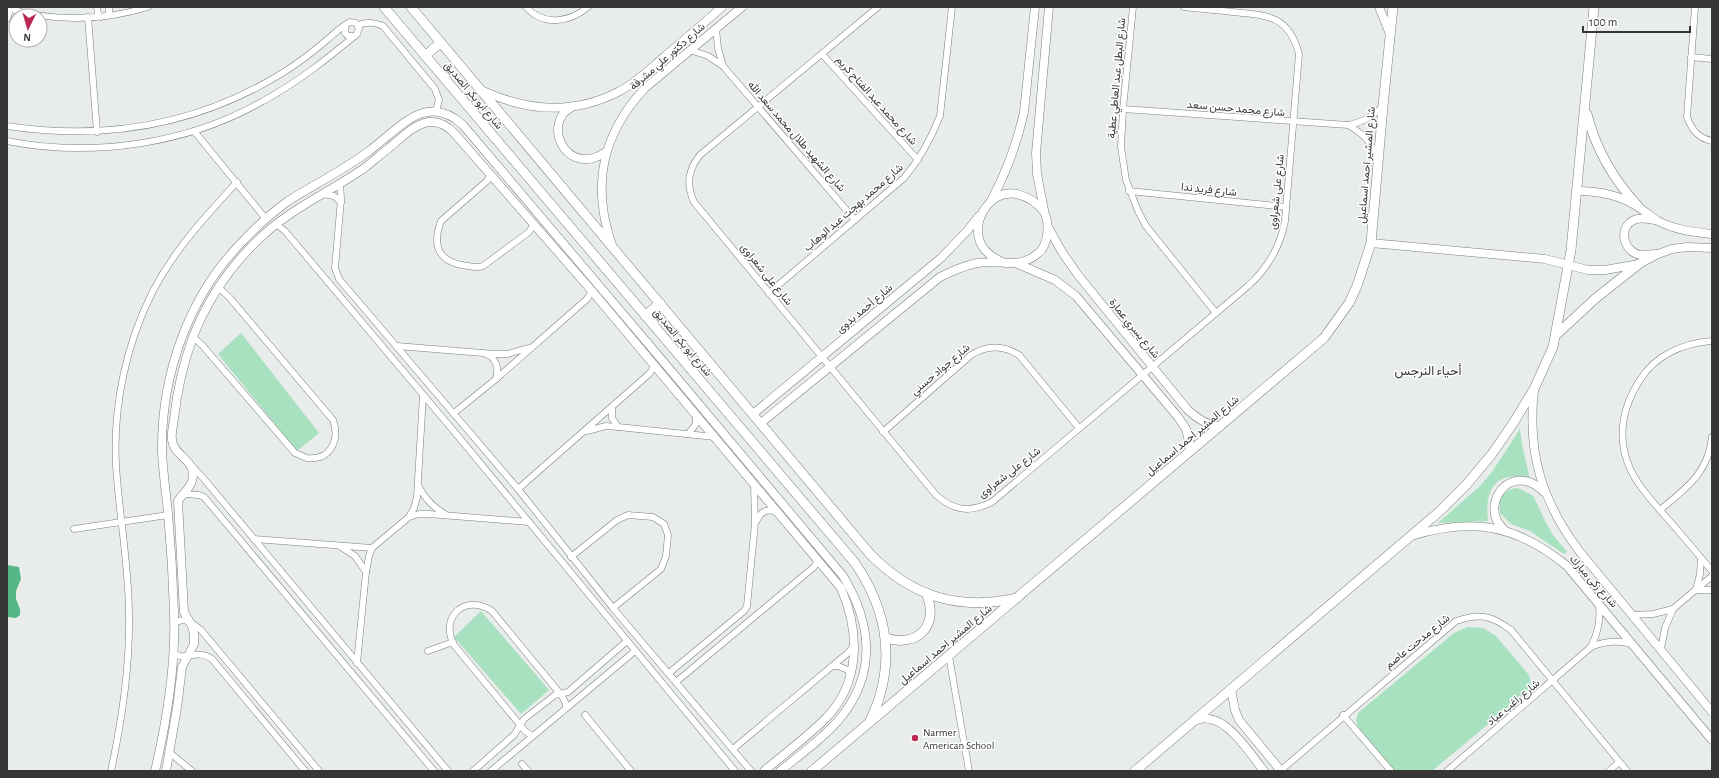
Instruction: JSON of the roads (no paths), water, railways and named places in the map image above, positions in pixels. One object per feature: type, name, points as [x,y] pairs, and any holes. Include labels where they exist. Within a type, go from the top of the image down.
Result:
[{"type":"main road","name":"شارع ابو بكر الصديق","points":[[384,7],[855,563],[867,580],[876,599],[886,638],[886,668],[880,696],[869,723]]},
{"type":"main road","name":"شارع ابو بكر الصديق","points":[[410,7],[878,562],[896,577],[926,594],[963,602],[981,603],[1000,602],[1018,598]]},
{"type":"main road","name":"شارع المشير احمد اسماعيل","points":[[812,771],[1324,338],[1342,314],[1354,292],[1363,272],[1371,243],[1393,7]]},
{"type":"main road","points":[[1135,771],[1232,690],[1440,511],[1467,484],[1492,454],[1534,389],[1553,347],[1569,266],[1594,7]]},
{"type":"main road","points":[[426,56],[440,42]]},
{"type":"main road","points":[[1585,108],[1595,142],[1602,158],[1616,180],[1638,206]]},
{"type":"main road","points":[[1556,334],[1596,298],[1639,264]]},
{"type":"main road","points":[[645,316],[660,303]]},
{"type":"main road","points":[[886,638],[897,642],[909,641],[919,636],[927,627],[931,616],[931,604],[926,594]]},
{"type":"street","points":[[97,7],[98,14],[104,16]]},
{"type":"street","points":[[104,16],[109,13],[109,7]]},
{"type":"street","points":[[48,16],[88,18],[148,7]]},
{"type":"street","points":[[526,7],[536,15],[555,21],[574,17],[588,7]]},
{"type":"street","name":"شارع دكتور علي مشرفة","points":[[478,88],[500,99],[524,106],[548,108],[573,106],[596,101],[619,92],[639,78],[722,7]]},
{"type":"street","points":[[726,7],[733,15]]},
{"type":"street","name":"شارع دكتور علي مشرفة","points":[[612,246],[606,228],[602,202],[602,170],[606,152],[621,117],[645,88],[742,7]]},
{"type":"street","name":"شارع على شعراوى","points":[[878,7],[700,155],[694,163],[688,182],[690,193],[694,202],[936,495],[945,503],[956,508],[969,509],[981,507],[992,502],[1258,277],[1271,260],[1282,234],[1286,207],[1299,54],[1295,40],[1287,28],[1276,19],[1263,14],[1184,7]]},
{"type":"street","name":"شارع محمد بهجت عبد الوهاب","points":[[769,293],[904,178],[918,160],[932,136],[940,116],[952,7]]},
{"type":"street","points":[[1005,263],[993,258],[984,249],[979,237],[978,224],[982,212],[990,202],[1011,158],[1020,128],[1024,112],[1035,7]]},
{"type":"street","points":[[1018,264],[1030,260],[1040,251],[1047,240],[1048,227],[1040,195],[1036,154],[1049,7]]},
{"type":"street","name":"شارع البطل عبد العاطي عطية","points":[[1133,7],[1123,109],[1121,147],[1122,163],[1129,191],[1149,230],[1216,313]]},
{"type":"street","points":[[1379,7],[1390,34]]},
{"type":"street","points":[[1695,7],[1686,109],[1690,125],[1695,133],[1702,138],[1711,141]]},
{"type":"street","points":[[7,19],[8,9]]},
{"type":"street","points":[[88,18],[97,132]]},
{"type":"street","points":[[7,126],[64,132],[97,132],[157,124],[195,114],[256,88],[309,55],[345,26],[353,22],[358,25],[367,22],[382,26],[435,89],[439,100],[436,111]]},
{"type":"street","points":[[7,142],[23,145],[66,148],[109,147],[152,141],[194,131],[229,118],[262,102],[317,67],[359,32],[358,25]]},
{"type":"street","points":[[345,26],[345,33],[351,37],[355,36]]},
{"type":"street","name":"شارع الشهيد طلال محمد سعد الله","points":[[716,29],[718,48],[723,66]]},
{"type":"street","name":"شارع الشهيد طلال محمد سعد الله","points":[[690,50],[708,56],[723,66],[855,220]]},
{"type":"street","name":"شارع محمد عبد الفتاح كريم","points":[[822,54],[918,160]]},
{"type":"street","points":[[1690,57],[1712,59]]},
{"type":"street","points":[[573,106],[563,114],[558,125],[558,137],[563,148],[572,156],[583,160],[595,158],[606,152]]},
{"type":"street","name":"شارع محمد حسن سعد","points":[[1123,109],[1348,125],[1368,119],[1383,106]]},
{"type":"street","points":[[155,771],[167,710],[173,653],[174,624],[162,440],[166,396],[180,341],[192,313],[207,286],[224,262],[243,240],[266,219],[288,202],[367,152],[412,117],[420,113],[436,111],[455,118],[462,125],[843,576],[859,608],[864,623],[866,640],[863,672],[851,702],[831,728],[780,771]]},
{"type":"street","points":[[448,771],[204,479],[173,446],[172,438],[176,397],[184,363],[193,337],[218,287],[244,254],[276,224],[363,168],[415,128],[429,122],[444,124],[450,128],[491,174],[592,291],[840,588],[848,606],[853,625],[855,645],[850,675],[844,691],[836,706],[825,719],[764,771]]},
{"type":"street","points":[[1348,125],[1359,131],[1372,144],[1379,161]]},
{"type":"street","points":[[194,131],[266,219]]},
{"type":"street","points":[[491,174],[487,181],[441,221],[439,226],[438,247],[442,256],[447,261],[455,265],[483,266],[529,232],[534,224]]},
{"type":"street","points":[[111,771],[124,702],[128,658],[129,614],[116,465],[116,429],[127,358],[138,324],[152,292],[170,262],[190,233],[237,182]]},
{"type":"street","points":[[340,183],[341,202],[335,268],[339,279],[518,489],[613,608],[751,771]]},
{"type":"street","points":[[316,184],[321,194]]},
{"type":"street","points":[[1577,190],[1610,194],[1638,206],[1658,221]]},
{"type":"street","name":"شارع فريد ندا","points":[[1129,191],[1286,207]]},
{"type":"street","points":[[321,194],[334,196],[341,202]]},
{"type":"street","points":[[990,202],[1002,196],[1014,194],[1027,197],[1038,204],[1045,215]]},
{"type":"street","name":"شارع أحمد بدوى","points":[[753,414],[940,258],[967,231],[982,212]]},
{"type":"street","points":[[1712,234],[1679,229],[1658,221],[1642,218],[1633,220],[1626,227],[1623,236],[1626,245],[1632,252],[1641,255],[1658,254],[1687,247],[1712,248]]},
{"type":"street","points":[[276,224],[290,237],[436,409],[735,771]]},
{"type":"street","name":"شارع يسري عمارة","points":[[1048,227],[1062,252],[1078,275],[1192,415],[1206,423],[1220,427]]},
{"type":"street","points":[[1371,243],[1545,259],[1588,270],[1605,270],[1639,264],[1658,254]]},
{"type":"street","points":[[760,423],[940,277],[952,270],[978,263],[1005,263],[1018,264],[1055,280],[1076,296],[1182,423],[1188,436],[1191,450]]},
{"type":"street","points":[[193,337],[202,345],[295,453],[307,458],[319,456],[334,445],[336,428],[333,420],[229,297],[218,287]]},
{"type":"street","points":[[454,413],[496,379],[587,299],[592,291]]},
{"type":"street","points":[[1712,341],[1689,344],[1663,356],[1644,373],[1630,394],[1623,419],[1623,445],[1628,464],[1641,487],[1712,571]]},
{"type":"street","points":[[397,346],[508,354],[531,347]]},
{"type":"street","name":"شارع جواد حسني","points":[[884,432],[971,355],[986,347],[995,346],[1004,348],[1019,355],[1080,428]]},
{"type":"street","points":[[483,353],[489,355],[494,360],[498,372],[496,379]]},
{"type":"street","points":[[518,489],[649,374],[667,366]]},
{"type":"street","name":"شارع زكى مبارك","points":[[1534,389],[1531,418],[1532,441],[1536,464],[1544,492],[1554,513],[1566,534],[1712,712]]},
{"type":"street","points":[[357,663],[366,572],[372,548],[409,517],[414,508],[423,395]]},
{"type":"street","points":[[436,409],[444,402]]},
{"type":"street","points":[[612,407],[612,418],[618,427]]},
{"type":"street","points":[[695,415],[703,410]]},
{"type":"street","points":[[688,434],[697,423],[695,415]]},
{"type":"street","points":[[452,429],[461,422]]},
{"type":"street","points":[[582,433],[600,427],[618,427],[714,438]]},
{"type":"street","points":[[1660,510],[1694,481],[1701,472],[1707,460],[1712,437]]},
{"type":"street","points":[[163,465],[168,456],[173,454],[183,456]]},
{"type":"street","points":[[166,771],[170,753],[182,667],[194,644],[194,634],[190,622],[184,612],[178,501],[189,488],[192,481],[190,465]]},
{"type":"street","points":[[1505,531],[1497,522],[1494,510],[1496,498],[1502,488],[1512,482],[1524,481],[1536,484],[1544,492]]},
{"type":"street","points":[[417,484],[424,497],[433,507],[446,515]]},
{"type":"street","points":[[669,673],[744,611],[747,606],[755,523],[754,485]]},
{"type":"street","points":[[165,490],[173,495],[199,495],[204,497],[434,771]]},
{"type":"street","points":[[778,512],[784,507]]},
{"type":"street","points":[[755,523],[758,516],[763,511],[772,510],[778,512]]},
{"type":"street","points":[[409,517],[419,514],[446,515],[529,522]]},
{"type":"street","points":[[74,529],[168,515]]},
{"type":"street","points":[[571,557],[624,516],[653,517],[664,524],[668,535],[666,556],[661,569],[613,608]]},
{"type":"street","name":"شارع زكى مبارك","points":[[1410,537],[1433,529],[1457,526],[1481,527],[1505,531],[1528,539],[1549,551],[1568,566],[1710,734]]},
{"type":"street","points":[[254,539],[372,548]]},
{"type":"street","points":[[339,546],[355,556],[366,572]]},
{"type":"street","points":[[1696,590],[1700,574],[1701,558]]},
{"type":"street","points":[[676,682],[814,567],[818,560]]},
{"type":"street","points":[[1632,614],[1653,614],[1673,609],[1712,576]]},
{"type":"street","points":[[1696,590],[1712,590]]},
{"type":"street","points":[[296,608],[306,601]]},
{"type":"street","name":"شارع راغب عياد","points":[[1591,648],[1600,626],[1598,603]]},
{"type":"street","points":[[532,736],[525,732],[453,642],[449,630],[450,623],[457,610],[468,605],[477,604],[485,606],[492,611],[565,700],[566,708]]},
{"type":"street","points":[[1661,649],[1665,628],[1673,609]]},
{"type":"street","name":"شارع مدحت عاصم","points":[[1281,771],[1343,715],[1444,630],[1456,621],[1470,616],[1484,616],[1499,621],[1510,630],[1627,771]]},
{"type":"street","points":[[174,624],[183,620],[190,622],[201,630],[320,771]]},
{"type":"street","points":[[472,771],[514,735],[524,720],[559,693],[568,692],[627,641]]},
{"type":"street","name":"شارع راغب عياد","points":[[1447,771],[1591,648],[1601,643],[1612,641],[1623,641],[1634,644]]},
{"type":"street","points":[[428,651],[453,642]]},
{"type":"street","points":[[733,749],[849,652],[855,645]]},
{"type":"street","points":[[491,771],[635,651]]},
{"type":"street","points":[[173,653],[180,657],[202,654],[212,659],[305,771]]},
{"type":"street","points":[[949,656],[969,771]]},
{"type":"street","points":[[832,666],[844,668],[848,670],[850,675]]},
{"type":"street","points":[[1232,690],[1234,705],[1239,720],[1281,771]]},
{"type":"street","points":[[585,715],[631,771]]},
{"type":"street","points":[[1343,715],[1391,771]]},
{"type":"street","points":[[695,724],[704,716]]},
{"type":"street","points":[[1196,720],[1209,719],[1219,722],[1227,727],[1264,771]]},
{"type":"street","points":[[170,753],[192,771]]},
{"type":"street","points":[[1608,771],[1619,762]]},
{"type":"street","points":[[522,764],[528,771]]},
{"type":"place","name":"Narmer American School","points":[[915,738]]},
{"type":"district","name":"أحياء النرجس","points":[[1428,370]]}]
